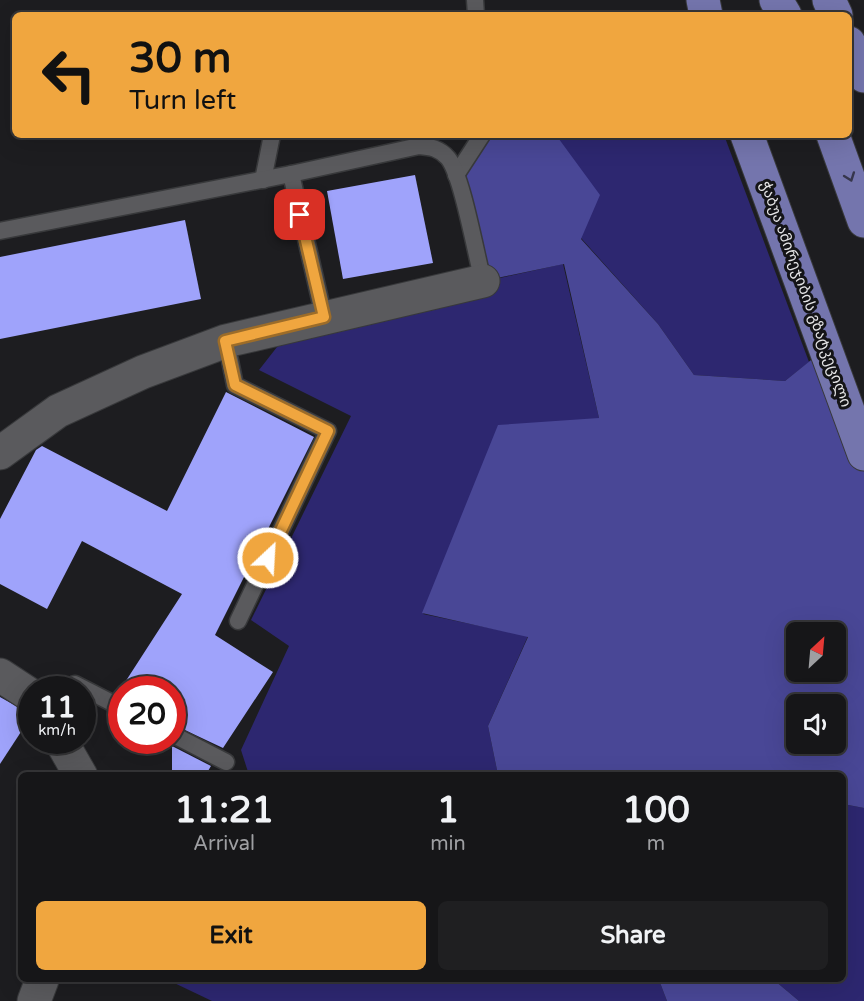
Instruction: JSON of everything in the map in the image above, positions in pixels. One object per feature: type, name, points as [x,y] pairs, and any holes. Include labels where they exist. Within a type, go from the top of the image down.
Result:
[{"type":"main road","points":[[852,50],[864,76]]},
{"type":"main road","name":"ჭაბუა ამირეჯიბის გზატკეცილი","points":[[748,138],[864,454]]},
{"type":"main road","points":[[834,138],[864,221]]},
{"type":"street","points":[[0,453],[58,411],[143,372],[225,341],[483,281]]},
{"type":"street","points":[[0,675],[18,687]]},
{"type":"street","points":[[68,754],[79,772]]},
{"type":"street","points":[[34,1001],[41,982]]},
{"type":"lane","points":[[262,180],[271,138]]},
{"type":"lane","points":[[456,175],[480,138]]},
{"type":"lane","points":[[0,231],[262,180],[419,146],[434,147],[448,159],[456,175],[483,281]]},
{"type":"lane","points":[[291,174],[324,317]]},
{"type":"lane","points":[[225,341],[235,385],[328,431],[238,621]]},
{"type":"lane","points":[[186,741],[226,762]]},
{"type":"shaded area","points":[[480,138],[558,138],[600,195],[581,239],[658,324],[694,375],[785,381],[826,348],[864,454],[864,808],[846,805],[846,772],[497,772],[488,726],[528,637],[422,613],[498,425],[599,418],[564,264],[483,281],[456,175]]},
{"type":"shaded area","points":[[557,138],[725,138],[809,362],[785,381],[694,375],[658,324],[581,238]]},
{"type":"shaded area","points":[[563,264],[599,418],[423,614],[528,636],[488,726],[497,772],[248,772],[241,750],[289,646],[251,620],[351,416],[259,370],[295,324]]},
{"type":"shaded area","points":[[846,805],[864,808],[864,1001],[799,1001],[776,982],[846,982]]},
{"type":"shaded area","points":[[172,982],[660,982],[667,1001],[212,1001]]},
{"type":"shaded area","points":[[660,982],[776,982],[799,1001],[667,1001]]},
{"type":"building","points":[[415,175],[433,263],[343,279],[327,191]]},
{"type":"building","points":[[185,220],[201,299],[0,339],[0,257]]},
{"type":"building","points":[[226,392],[314,437],[215,635],[273,672],[223,748],[186,731],[186,676],[129,676],[182,594],[82,541],[47,609],[0,584],[0,519],[36,450],[42,446],[167,511]]},
{"type":"building","points":[[0,697],[18,707],[18,736],[0,764]]},
{"type":"building","points":[[186,753],[211,766],[207,772],[172,772],[172,754]]},
{"type":"route","points":[[268,558],[328,431],[235,385],[225,341],[324,317],[300,215]]}]
